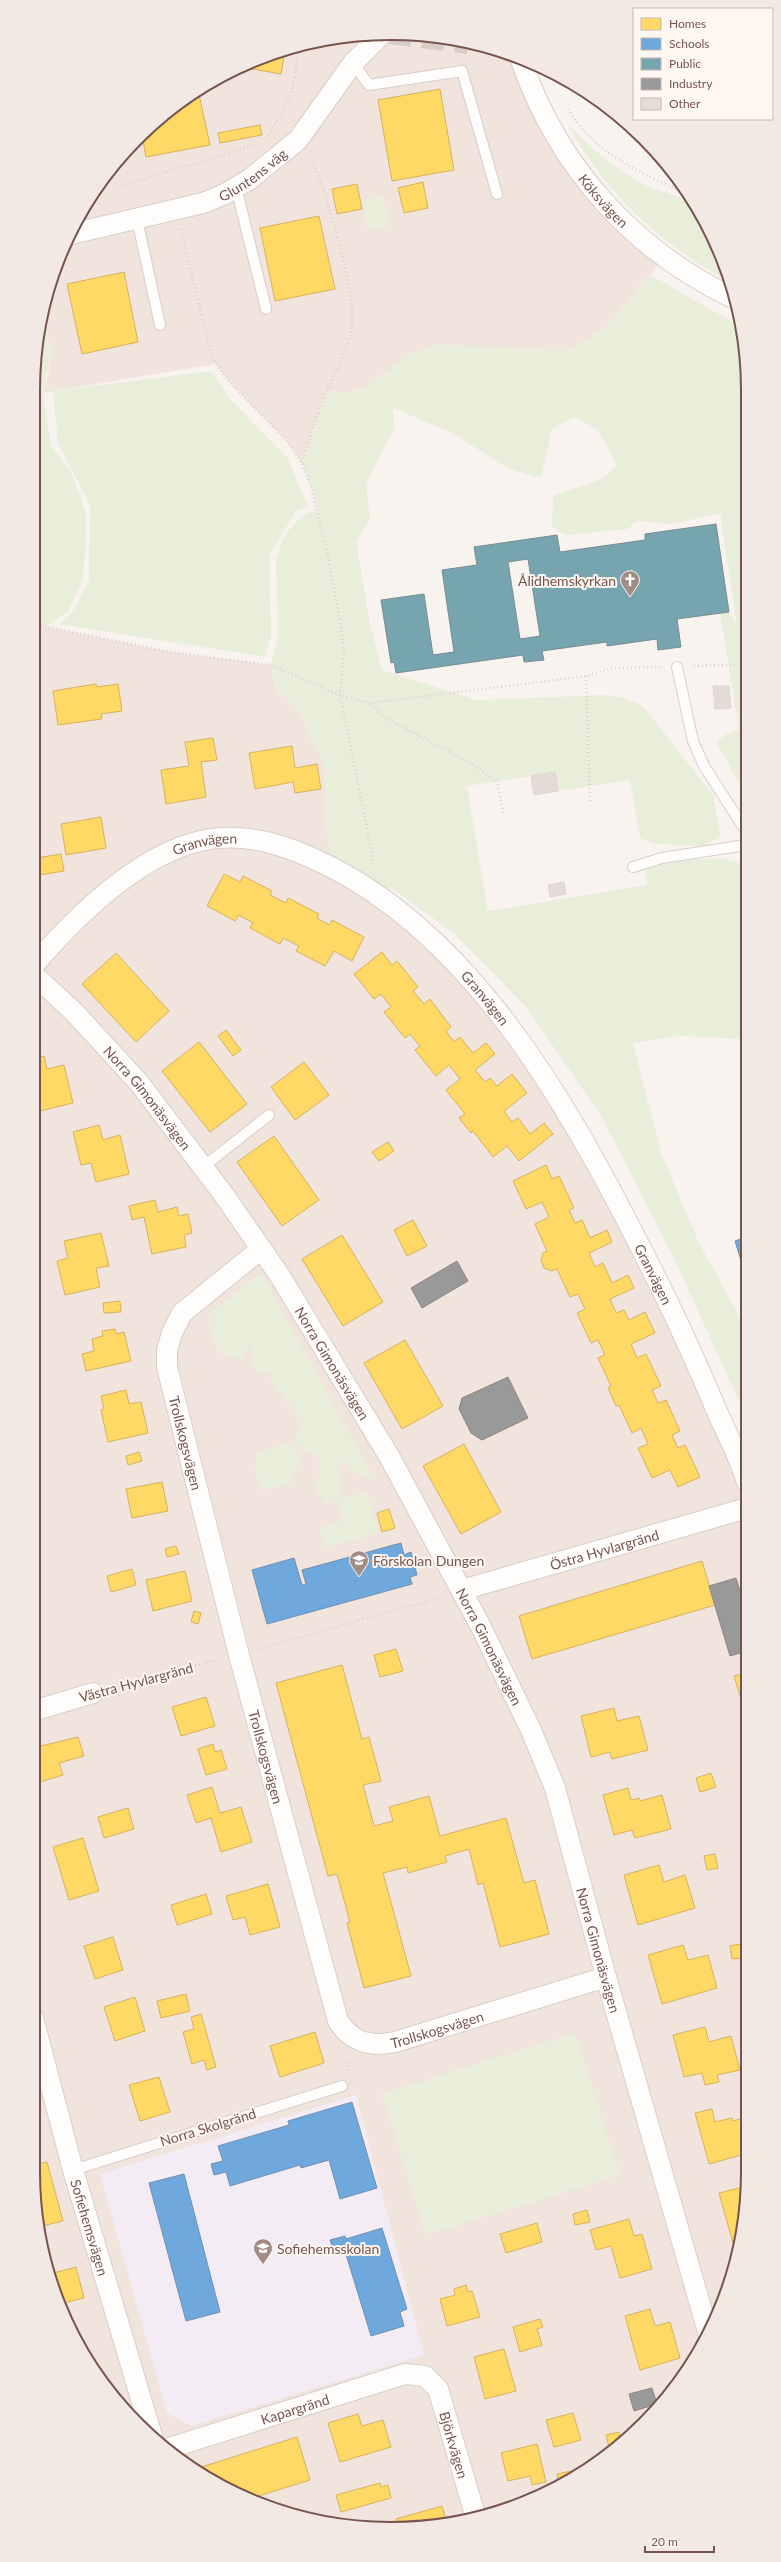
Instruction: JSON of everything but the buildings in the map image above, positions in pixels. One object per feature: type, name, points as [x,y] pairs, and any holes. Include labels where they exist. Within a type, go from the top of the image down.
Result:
[{"type":"street","name":"Gluntens väg","points":[[77,233],[177,211],[210,200],[236,187],[298,140],[354,63],[376,41]]},
{"type":"street","name":"Köksvägen","points":[[524,66],[540,104],[568,155],[614,216],[638,238],[664,258],[727,295]]},
{"type":"street","name":"Granvägen","points":[[40,959],[78,918],[119,883],[162,855],[186,845],[209,840],[230,838],[275,843],[300,852],[372,889],[444,950],[482,993],[530,1056],[571,1120],[607,1179],[687,1340],[741,1468]]},
{"type":"street","name":"Norra Gimonäsvägen","points":[[40,980],[74,1012],[140,1084],[203,1167],[280,1276],[378,1438],[462,1590],[531,1730],[555,1788],[606,1976],[706,2325]]},
{"type":"street","name":"Trollskogsvägen","points":[[261,1249],[182,1313],[172,1333],[167,1350],[167,1367],[239,1655],[338,2021],[345,2032],[355,2039],[379,2045],[395,2042],[606,1976]]},
{"type":"street","name":"Östra Hyvlargränd","points":[[462,1590],[741,1510]]},
{"type":"street","name":"Västra Hyvlargränd","points":[[40,1709],[93,1694]]},
{"type":"street","name":"Sofiehemsvägen","points":[[40,2044],[74,2170],[149,2425]]},
{"type":"street","name":"Kapargränd","points":[[173,2447],[405,2374],[425,2376]]},
{"type":"street","name":"Björkvägen","points":[[425,2376],[438,2389],[474,2512]]},
{"type":"lane","points":[[354,63],[369,85],[462,71],[497,194]]},
{"type":"lane","points":[[236,187],[266,309]]},
{"type":"lane","points":[[138,219],[160,325]]},
{"type":"lane","points":[[678,667],[693,741],[704,766],[741,823]]},
{"type":"lane","points":[[633,867],[662,858],[741,846]]},
{"type":"lane","points":[[203,1167],[269,1115]]},
{"type":"lane","name":"Norra Skolgränd","points":[[74,2170],[342,2086]]},
{"type":"path","points":[[263,139],[289,103],[298,53]]},
{"type":"path","points":[[554,81],[556,87]]},
{"type":"path","points":[[566,104],[572,116],[600,146],[622,162],[677,189]]},
{"type":"path","points":[[298,140],[316,169],[329,204],[342,258],[352,315],[352,331],[315,419],[302,463]]},
{"type":"path","points":[[121,186],[244,150],[259,144]]},
{"type":"path","points":[[177,211],[209,347],[216,364],[230,383],[286,440],[302,463],[319,510],[341,628],[344,653],[340,695],[372,853],[372,889]]},
{"type":"path","points":[[40,625],[170,652],[271,665],[340,695],[370,703],[586,676],[612,668],[741,664]]},
{"type":"path","points":[[586,676],[590,802]]},
{"type":"path","points":[[370,703],[387,719],[471,763],[496,782],[504,817]]},
{"type":"path","name":"Västra Hyvlargränd","points":[[93,1694],[239,1655],[462,1590]]},
{"type":"path","points":[[342,2086],[355,2039]]},
{"type":"shaded area","points":[[390,40],[436,43],[481,52],[524,66],[552,128],[664,258],[605,328],[568,352],[531,350],[387,372],[368,386],[350,393],[326,391],[302,463],[286,440],[230,383],[216,364],[43,393],[49,371],[46,327],[52,300],[67,256],[87,215],[112,177],[127,159],[159,127],[177,112],[215,87],[256,67],[300,52],[322,47],[345,43]]},
{"type":"shaded area","points":[[40,625],[170,652],[271,665],[276,690],[293,704],[305,720],[307,734],[324,760],[326,821],[332,868],[444,950],[571,1120],[741,1470],[741,2172],[738,2217],[729,2262],[722,2284],[705,2327],[694,2347],[669,2385],[654,2403],[622,2435],[604,2450],[566,2475],[546,2486],[481,2510],[436,2519],[413,2521],[390,2522],[345,2519],[300,2510],[235,2486],[215,2475],[177,2450],[159,2435],[127,2403],[99,2366],[76,2327],[52,2262],[43,2217],[40,2172]]},
{"type":"shaded area","name":"Sofiehemsskolan","points":[[356,2095],[424,2355],[191,2426],[167,2413],[100,2174]]},
{"type":"green space","points":[[568,125],[596,151],[625,173],[647,186],[684,199],[705,235],[722,277],[678,249],[635,213],[598,172]]},
{"type":"green space","points":[[383,196],[389,226],[368,230],[362,200]]},
{"type":"green space","points":[[650,275],[734,323],[738,345],[741,390],[741,788],[717,743],[725,735],[739,729],[720,613],[729,612],[737,626],[720,513],[672,524],[637,521],[628,529],[566,535],[552,526],[553,496],[602,479],[617,465],[597,429],[574,417],[552,429],[541,478],[507,468],[453,433],[393,408],[394,429],[366,484],[370,519],[356,541],[370,625],[382,670],[476,700],[602,695],[621,697],[643,706],[713,795],[721,837],[703,846],[655,844],[640,838],[630,780],[558,791],[555,772],[467,786],[488,911],[647,885],[644,863],[651,866],[712,858],[725,859],[741,864],[741,1039],[680,1036],[633,1043],[661,1153],[699,1243],[741,1319],[741,1406],[674,1258],[601,1116],[526,1007],[453,933],[396,891],[332,868],[326,821],[324,760],[307,734],[305,720],[293,704],[276,690],[271,665],[278,635],[276,558],[286,533],[303,515],[319,510],[302,463],[326,391],[350,393],[368,386],[411,353],[440,344],[568,352],[605,328]]},
{"type":"green space","points":[[46,327],[51,352],[43,393],[51,446],[71,472],[86,512],[86,537],[83,579],[68,611],[45,627],[40,626],[40,390],[43,345]]},
{"type":"green space","points":[[211,371],[232,401],[287,457],[308,507],[296,511],[269,556],[271,635],[265,657],[59,624],[75,609],[89,580],[90,505],[58,443],[53,391]]},
{"type":"green space","points":[[261,1273],[373,1477],[360,1476],[343,1460],[337,1466],[342,1496],[337,1500],[367,1492],[378,1533],[326,1547],[320,1528],[342,1521],[337,1501],[325,1504],[317,1492],[320,1457],[296,1444],[298,1421],[296,1414],[274,1386],[270,1373],[260,1373],[253,1366],[254,1357],[250,1342],[243,1359],[219,1352],[210,1331],[209,1314]]},
{"type":"green space","points":[[287,1442],[301,1458],[291,1483],[262,1490],[254,1467],[258,1454]]},
{"type":"green space","points":[[575,2033],[620,2175],[426,2235],[382,2094]]},
{"type":"place","name":"Ålidhemskyrkan","points":[[630,597]]},
{"type":"place","name":"Förskolan Dungen","points":[[359,1577]]},
{"type":"place","name":"Sofiehemsskolan","points":[[263,2265]]}]
